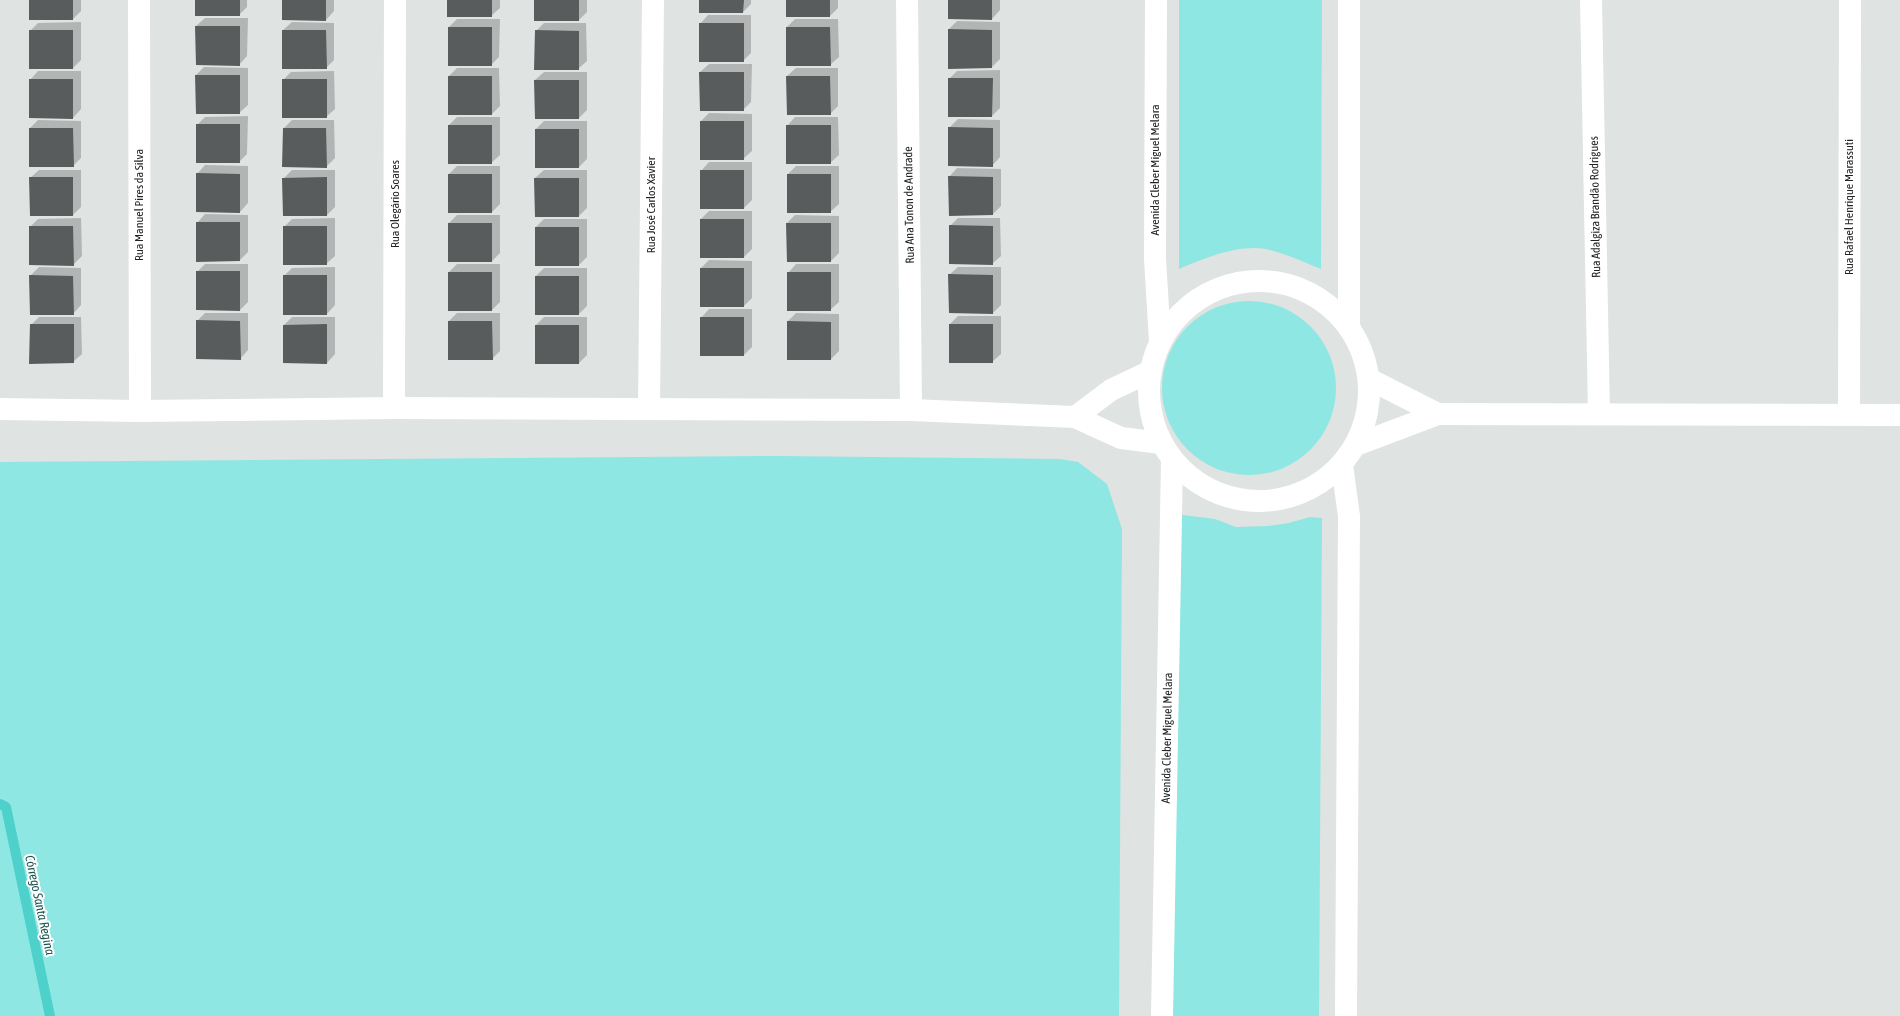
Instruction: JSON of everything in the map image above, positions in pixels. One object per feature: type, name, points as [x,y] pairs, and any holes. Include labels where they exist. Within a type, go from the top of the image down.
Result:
[{"type":"street","name":"Rua Manuel Pires da Silva","points":[[139,0],[140,411]]},
{"type":"street","name":"Rua Olegário Soares","points":[[394,408],[395,0]]},
{"type":"street","name":"Rua José Carlos Xavier","points":[[649,409],[652,0]]},
{"type":"street","name":"Rua Ana Tonon de Andrade","points":[[907,0],[911,410]]},
{"type":"street","name":"Avenida Cleber Miguel Melara","points":[[1156,0],[1155,259],[1160,341]]},
{"type":"street","points":[[1349,0],[1349,327]]},
{"type":"street","name":"Rua Adalgiza Brandão Rodrigues","points":[[1591,0],[1599,414]]},
{"type":"street","name":"Rua Rafael Henrique Marassuti","points":[[1849,414],[1850,0]]},
{"type":"street","points":[[1267,281],[1298,288],[1327,303],[1349,327],[1362,352],[1369,379],[1368,413],[1356,445],[1342,465],[1318,486],[1288,499],[1256,502],[1225,497],[1196,483],[1167,452],[1152,421],[1148,397],[1149,372],[1160,341],[1179,314],[1205,294],[1235,283],[1267,281]]},
{"type":"street","points":[[1075,417],[1111,390],[1149,372]]},
{"type":"street","points":[[1369,379],[1438,414]]},
{"type":"street","points":[[0,409],[140,411],[394,408],[911,410],[1075,417],[1120,438],[1167,452]]},
{"type":"street","points":[[1356,445],[1438,414],[1900,415]]},
{"type":"street","name":"Avenida Cleber Miguel Melara","points":[[1162,1016],[1167,452]]},
{"type":"street","points":[[1342,465],[1349,516],[1346,1016]]},
{"type":"shaded area","points":[[1179,0],[1322,0],[1321,269],[1266,249],[1245,248],[1222,253],[1179,269]]},
{"type":"shaded area","points":[[1249,301],[1266,303],[1282,308],[1304,321],[1316,333],[1325,347],[1332,363],[1336,388],[1334,405],[1329,421],[1316,443],[1304,455],[1290,464],[1274,471],[1249,475],[1232,473],[1216,468],[1194,455],[1182,443],[1173,429],[1166,413],[1162,388],[1164,371],[1169,355],[1182,333],[1194,321],[1208,312],[1224,305]]},
{"type":"shaded area","points":[[778,456],[1060,459],[1078,462],[1107,484],[1122,529],[1119,1016],[0,1016],[0,462]]},
{"type":"shaded area","points":[[1175,514],[1215,519],[1236,527],[1268,526],[1289,523],[1310,517],[1322,518],[1319,1016],[1173,1016]]},
{"type":"building","points":[[29,0],[73,0],[73,20],[29,20]]},
{"type":"building","points":[[195,0],[240,0],[240,16],[195,16]]},
{"type":"building","points":[[282,0],[326,0],[326,21],[282,20]]},
{"type":"building","points":[[447,0],[492,0],[492,17],[447,17]]},
{"type":"building","points":[[534,0],[579,0],[579,21],[534,21]]},
{"type":"building","points":[[699,0],[744,0],[743,13],[699,13]]},
{"type":"building","points":[[786,0],[830,0],[830,17],[786,17]]},
{"type":"building","points":[[948,0],[992,0],[992,20],[948,19]]},
{"type":"building","points":[[699,23],[744,23],[744,62],[699,62]]},
{"type":"building","points":[[195,26],[240,26],[240,66],[196,65]]},
{"type":"building","points":[[448,27],[492,27],[492,66],[448,66]]},
{"type":"building","points":[[786,27],[830,27],[831,66],[786,66]]},
{"type":"building","points":[[948,29],[992,30],[992,68],[948,69]]},
{"type":"building","points":[[29,30],[73,30],[73,69],[29,69]]},
{"type":"building","points":[[282,30],[326,30],[327,69],[282,69]]},
{"type":"building","points":[[535,30],[579,31],[579,70],[534,70]]},
{"type":"building","points":[[699,72],[744,72],[744,111],[700,111]]},
{"type":"building","points":[[195,75],[240,75],[240,114],[196,114]]},
{"type":"building","points":[[448,76],[492,76],[492,115],[448,115]]},
{"type":"building","points":[[786,76],[830,76],[831,115],[787,115]]},
{"type":"building","points":[[948,78],[993,78],[992,117],[948,117]]},
{"type":"building","points":[[29,79],[73,79],[73,119],[29,118]]},
{"type":"building","points":[[282,79],[327,79],[327,118],[282,118]]},
{"type":"building","points":[[534,80],[579,80],[579,119],[535,119]]},
{"type":"building","points":[[700,121],[744,121],[744,160],[700,160]]},
{"type":"building","points":[[196,124],[240,124],[240,163],[196,163]]},
{"type":"building","points":[[448,125],[492,125],[492,164],[448,164]]},
{"type":"building","points":[[786,125],[831,125],[831,164],[786,164]]},
{"type":"building","points":[[948,127],[993,128],[993,167],[948,166]]},
{"type":"building","points":[[29,128],[73,128],[74,167],[29,167]]},
{"type":"building","points":[[283,128],[326,128],[327,168],[282,167]]},
{"type":"building","points":[[535,129],[579,129],[579,168],[535,168]]},
{"type":"building","points":[[700,170],[744,170],[744,209],[700,209]]},
{"type":"building","points":[[196,173],[240,174],[240,213],[196,212]]},
{"type":"building","points":[[448,174],[492,174],[492,213],[448,213]]},
{"type":"building","points":[[787,174],[831,174],[831,213],[787,213]]},
{"type":"building","points":[[948,176],[993,177],[993,215],[949,216]]},
{"type":"building","points":[[29,177],[73,177],[73,216],[30,216]]},
{"type":"building","points":[[327,177],[327,216],[283,216],[282,178]]},
{"type":"building","points":[[534,178],[579,178],[579,217],[535,217]]},
{"type":"building","points":[[700,219],[744,219],[744,258],[700,258]]},
{"type":"building","points":[[196,222],[240,222],[240,261],[196,262]]},
{"type":"building","points":[[448,223],[492,223],[492,262],[448,262]]},
{"type":"building","points":[[786,223],[831,223],[831,262],[787,262]]},
{"type":"building","points":[[949,225],[993,226],[993,265],[949,264]]},
{"type":"building","points":[[29,226],[73,226],[74,266],[29,265]]},
{"type":"building","points":[[283,226],[327,226],[327,265],[283,265]]},
{"type":"building","points":[[535,227],[579,227],[579,266],[535,266]]},
{"type":"building","points":[[700,268],[744,268],[744,307],[700,307]]},
{"type":"building","points":[[196,271],[240,271],[240,311],[196,310]]},
{"type":"building","points":[[448,272],[492,272],[492,311],[448,311]]},
{"type":"building","points":[[787,272],[831,272],[831,311],[787,311]]},
{"type":"building","points":[[948,274],[993,275],[993,314],[949,313]]},
{"type":"building","points":[[29,275],[73,276],[74,315],[30,315]]},
{"type":"building","points":[[283,275],[327,275],[327,315],[283,315]]},
{"type":"building","points":[[535,276],[579,276],[579,315],[535,315]]},
{"type":"building","points":[[700,317],[744,317],[744,356],[700,356]]},
{"type":"building","points":[[196,320],[240,321],[241,360],[196,359]]},
{"type":"building","points":[[448,321],[492,321],[493,360],[448,360]]},
{"type":"building","points":[[787,321],[831,322],[831,360],[787,360]]},
{"type":"building","points":[[30,324],[74,324],[74,363],[29,364]]},
{"type":"building","points":[[327,324],[327,364],[283,363],[283,325]]},
{"type":"building","points":[[949,324],[993,324],[993,363],[949,363]]},
{"type":"building","points":[[535,325],[579,325],[579,364],[535,364]]},
{"type":"waterway","name":"Córrego Santa Regina","points":[[0,804],[6,807],[50,1016]]}]
